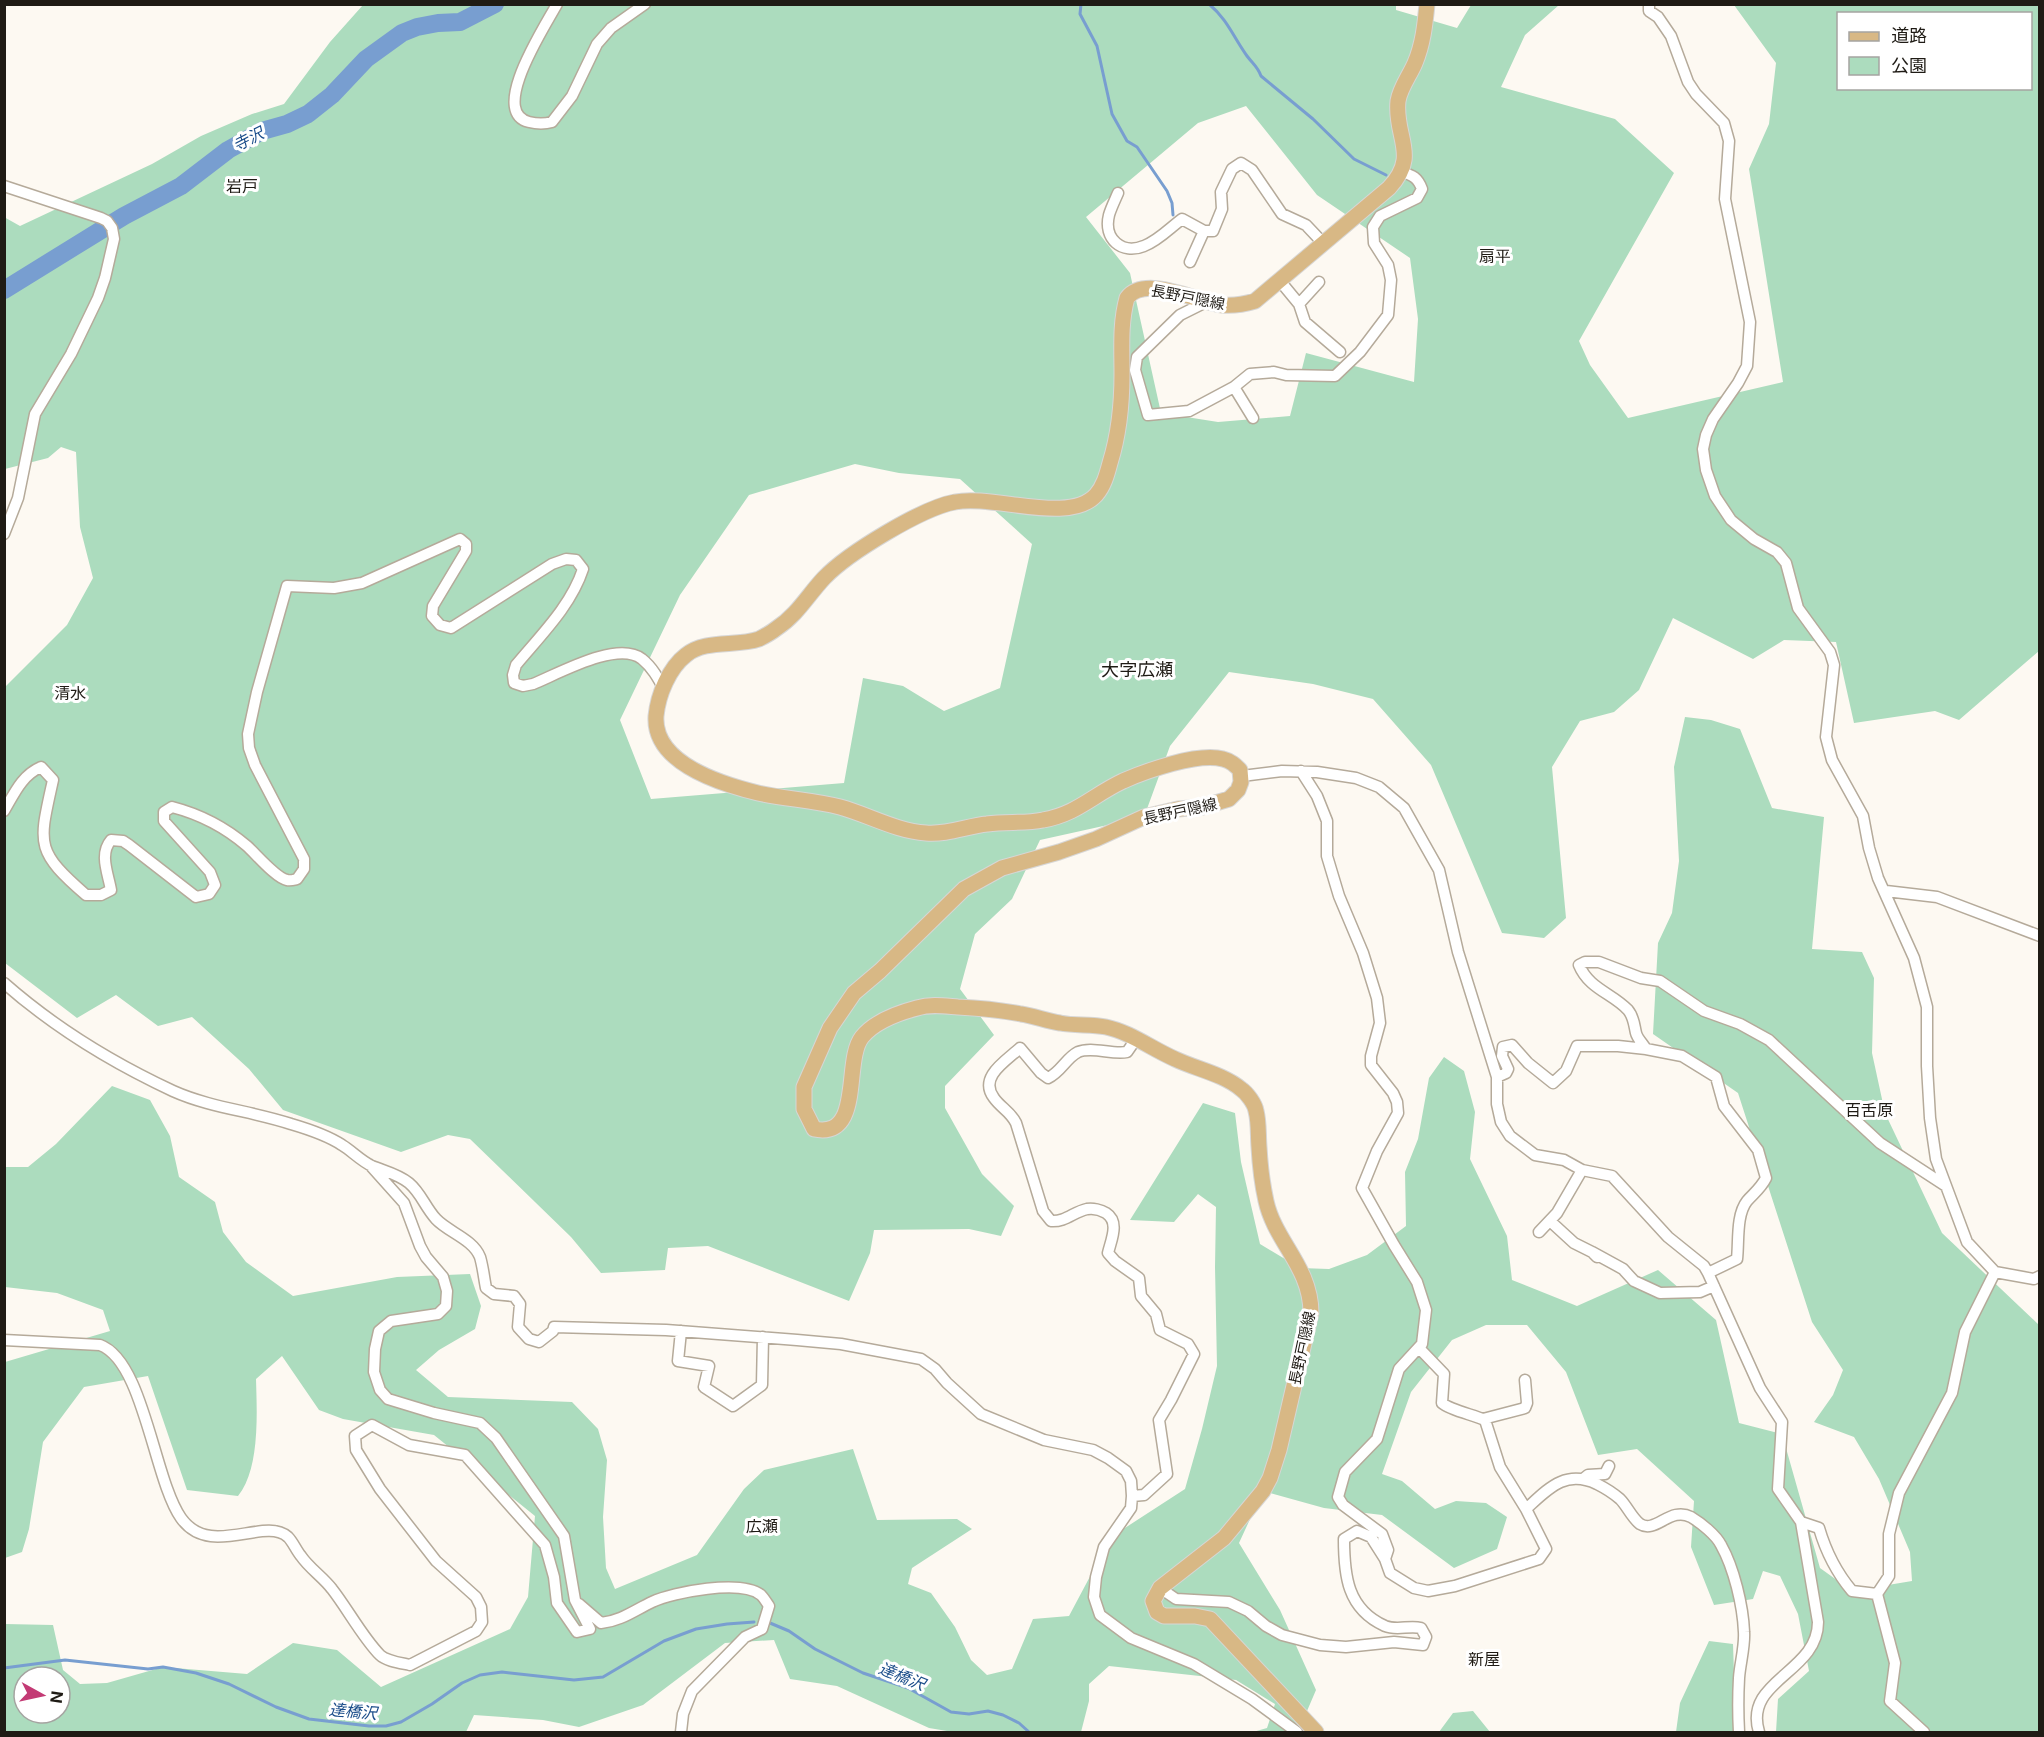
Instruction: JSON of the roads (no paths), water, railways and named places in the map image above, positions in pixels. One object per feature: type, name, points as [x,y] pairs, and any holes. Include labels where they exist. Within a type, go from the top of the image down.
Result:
[{"type":"main road","points":[[1401,172],[1404,166],[1405,150],[1399,125],[1398,103],[1420,49],[1427,4]]},
{"type":"main road","name":"長野戸隠線","points":[[1160,1588],[1224,1538],[1263,1491],[1270,1478],[1307,1336],[1311,1312],[1308,1284],[1266,1204],[1256,1109],[1242,1089],[1106,1027],[1059,1023],[1023,1014],[938,1005],[922,1006],[902,1012],[884,1020],[862,1038],[853,1065],[849,1102],[844,1118],[832,1129],[825,1131],[814,1129],[804,1109],[803,1097],[806,1080],[830,1028],[849,1000],[964,889],[1002,868],[1096,839],[1144,817],[1229,800],[1238,790],[1242,776],[1240,770],[1224,759],[1205,758],[1186,761],[1160,767],[1123,781],[1080,807],[1056,817],[1026,822],[986,824],[938,833],[918,832],[905,830],[835,806],[759,793],[721,782],[671,755],[658,734],[656,717],[671,671],[687,653],[705,647],[761,638],[789,619],[825,577],[843,561],[931,510],[952,502],[974,500],[1055,509],[1076,506],[1090,500],[1098,493],[1106,476],[1118,430],[1122,389],[1122,342],[1127,298],[1138,290],[1153,288],[1206,302],[1229,305],[1248,303],[1261,297],[1389,188],[1401,172]]},
{"type":"main road","points":[[1160,1588],[1153,1601],[1157,1612],[1164,1616],[1195,1616],[1210,1619],[1317,1732]]},
{"type":"street","points":[[557,4],[528,57],[517,86],[514,105],[519,117],[527,122],[545,124],[552,122],[572,96],[597,44],[611,28],[645,4]]},
{"type":"street","points":[[1649,4],[1649,11],[1658,17],[1671,36],[1688,81],[1710,110],[1724,123],[1729,141],[1725,199],[1750,322],[1750,340],[1747,366],[1713,419],[1706,435],[1703,449],[1706,470],[1715,496],[1731,520],[1754,539],[1777,552],[1786,563],[1798,608],[1830,652],[1834,665],[1826,737],[1832,760],[1863,816],[1878,878],[1886,891],[1914,958],[1927,1006],[1930,1118],[1936,1158],[1967,1242],[1995,1272],[2037,1278],[2040,1290]]},
{"type":"street","points":[[1118,193],[1108,216],[1110,233],[1118,246],[1128,250],[1146,246],[1182,219],[1204,231],[1213,231],[1222,209],[1221,192],[1232,169],[1241,163],[1252,170],[1282,214],[1306,225],[1323,243]]},
{"type":"street","points":[[1206,302],[1180,315],[1137,357],[1134,370],[1148,415],[1189,411],[1234,387],[1250,374],[1274,372],[1295,376],[1335,376],[1360,352],[1388,315],[1391,280],[1388,265],[1374,243],[1373,227],[1380,216],[1417,198],[1422,189],[1418,179],[1401,172]]},
{"type":"street","points":[[4,186],[101,218],[107,221],[112,228],[114,239],[112,255],[98,298],[71,354],[35,414],[18,498],[4,534]]},
{"type":"street","points":[[1190,262],[1204,231]]},
{"type":"street","points":[[1280,281],[1299,304],[1305,322],[1340,352]]},
{"type":"street","points":[[1299,304],[1319,282]]},
{"type":"street","points":[[1234,387],[1254,418]]},
{"type":"street","points":[[4,811],[19,785],[31,771],[41,767],[48,773],[53,780],[43,825],[43,844],[50,861],[86,895],[100,895],[111,890],[105,847],[111,840],[123,841],[129,845],[196,897],[209,894],[215,885],[210,872],[164,821],[164,812],[172,807],[190,811],[223,829],[246,844],[279,876],[287,880],[297,879],[304,869],[300,848],[255,765],[249,748],[249,734],[257,692],[287,586],[334,588],[362,583],[460,539],[466,544],[466,550],[433,606],[432,616],[440,625],[451,628],[552,564],[566,559],[576,560],[583,569],[578,585],[562,609],[516,665],[513,675],[514,683],[523,686],[533,684],[598,656],[625,652],[640,658],[654,672],[664,688]]},
{"type":"street","points":[[1242,776],[1301,771],[1356,778],[1379,788],[1404,808],[1439,870],[1458,952],[1497,1077],[1497,1104],[1501,1122],[1510,1136],[1535,1155],[1564,1160],[1582,1170],[1612,1176],[1660,1229],[1704,1266],[1708,1273],[1760,1388],[1782,1422],[1778,1489],[1800,1522],[1818,1622],[1818,1634],[1812,1647],[1799,1664],[1773,1684],[1759,1704],[1756,1721],[1759,1732]]},
{"type":"street","points":[[1301,771],[1317,796],[1327,821],[1328,856],[1339,896],[1363,953],[1377,998],[1380,1023],[1371,1056],[1371,1065],[1394,1093],[1398,1113],[1377,1151],[1362,1188],[1417,1282],[1426,1310],[1422,1344],[1399,1369],[1377,1439],[1345,1472],[1338,1497],[1342,1505],[1382,1534],[1388,1550],[1385,1559]]},
{"type":"street","points":[[1886,891],[1937,897],[2040,936]]},
{"type":"street","points":[[1646,1049],[1636,1033],[1636,1026],[1628,1010],[1599,990],[1583,975],[1579,965],[1585,962],[1599,962],[1641,978],[1660,981],[1704,1011],[1740,1024],[1769,1040],[1880,1143],[1946,1186]]},
{"type":"street","points":[[4,983],[32,1008],[67,1031],[104,1054],[174,1091],[210,1104],[289,1123],[320,1134],[340,1144],[370,1165],[407,1181],[421,1195],[426,1207],[437,1220],[465,1239],[479,1255],[486,1288],[494,1294],[514,1296],[520,1304],[518,1327],[529,1339],[538,1342],[553,1331],[554,1327],[580,1326],[593,1329],[681,1331],[841,1344],[921,1359],[935,1369],[981,1414],[1044,1440],[1093,1450],[1108,1458],[1126,1471],[1131,1481],[1132,1496],[1131,1508],[1104,1547],[1096,1577],[1094,1597],[1100,1615],[1131,1638],[1194,1664],[1252,1699],[1297,1732]]},
{"type":"street","points":[[1132,1496],[1144,1495],[1167,1474],[1158,1420],[1171,1400],[1194,1354],[1188,1344],[1160,1330],[1156,1314],[1141,1296],[1139,1278],[1115,1261],[1108,1253],[1114,1224],[1110,1216],[1102,1211],[1088,1209],[1060,1222],[1051,1221],[1043,1211],[1017,1123],[1011,1113],[993,1098],[988,1085],[991,1075],[1020,1048],[1048,1078],[1056,1074],[1075,1053],[1084,1050],[1127,1052],[1136,1039]]},
{"type":"street","points":[[1497,1077],[1506,1073],[1508,1069],[1501,1052],[1506,1045],[1512,1045],[1528,1063],[1553,1083],[1566,1071],[1577,1046],[1618,1046],[1682,1056],[1716,1077],[1724,1106],[1758,1150],[1766,1178],[1761,1188],[1747,1202],[1741,1214],[1737,1259],[1708,1273]]},
{"type":"street","points":[[4,1340],[100,1345],[110,1349],[127,1372],[150,1429],[166,1488],[183,1521],[202,1533],[216,1537],[270,1532],[287,1537],[316,1574],[330,1586],[381,1657],[410,1665],[476,1631],[482,1622],[481,1607],[476,1597],[436,1561],[380,1490],[356,1450],[356,1436],[372,1425],[409,1445],[465,1455],[545,1545],[554,1577],[557,1603],[577,1632],[590,1629],[575,1600],[564,1536],[496,1438],[480,1423],[434,1413],[388,1399],[380,1390],[374,1372],[379,1331],[392,1321],[438,1314],[446,1306],[447,1291],[443,1277],[420,1246],[404,1203],[370,1165]]},
{"type":"street","points":[[1539,1233],[1550,1221],[1582,1170]]},
{"type":"street","points":[[1550,1221],[1574,1243],[1623,1269],[1634,1281],[1660,1293],[1700,1292],[1714,1286]]},
{"type":"street","points":[[1592,1252],[1602,1264]]},
{"type":"street","points":[[1924,1732],[1890,1701],[1895,1663],[1877,1594],[1889,1576],[1889,1534],[1899,1493],[1952,1393],[1965,1332],[1995,1272]]},
{"type":"street","points":[[681,1331],[678,1361],[709,1366],[704,1387],[733,1406],[762,1385],[764,1337]]},
{"type":"street","points":[[1419,1348],[1444,1374],[1442,1403],[1446,1407],[1483,1419],[1525,1408],[1527,1403],[1525,1380]]},
{"type":"street","points":[[1160,1588],[1176,1599],[1229,1602],[1248,1611],[1266,1626],[1282,1635],[1320,1645],[1346,1647],[1394,1642],[1423,1645],[1426,1637],[1421,1628],[1401,1629],[1385,1626],[1364,1612],[1350,1594],[1345,1575],[1344,1539],[1357,1531],[1371,1537],[1385,1559],[1390,1573],[1414,1588],[1428,1591],[1455,1586],[1539,1559],[1546,1549],[1526,1509],[1500,1467],[1483,1419]]},
{"type":"street","points":[[1582,1479],[1588,1475],[1605,1474],[1609,1466]]},
{"type":"street","points":[[1526,1509],[1553,1486],[1572,1478],[1582,1479],[1604,1487],[1619,1499],[1640,1524],[1651,1526],[1682,1513],[1692,1518],[1720,1543],[1732,1570],[1742,1611],[1744,1634],[1739,1676],[1739,1732]]},
{"type":"street","points":[[1800,1522],[1819,1528],[1824,1546],[1839,1575],[1852,1591],[1877,1594]]},
{"type":"street","points":[[575,1600],[602,1623],[615,1622],[654,1601],[697,1589],[722,1587],[760,1594],[769,1606],[762,1629],[745,1637],[692,1690],[683,1714],[681,1732]]},
{"type":"waterway","name":"寺沢","points":[[4,290],[124,216],[181,186],[228,150],[262,131],[287,124],[308,114],[332,95],[366,59],[402,33],[438,23],[460,22],[495,4]]},
{"type":"waterway","points":[[1081,4],[1080,14],[1097,46],[1112,114],[1127,141],[1137,147],[1167,191],[1172,203],[1173,215]]},
{"type":"waterway","points":[[1209,4],[1226,22],[1261,76],[1313,119],[1354,159],[1386,175]]},
{"type":"waterway","name":"達橋沢","points":[[4,1668],[65,1660],[148,1669],[163,1667],[196,1673],[229,1684],[276,1707],[309,1719],[386,1726],[401,1722],[462,1683],[480,1675],[502,1672],[574,1680],[603,1677],[664,1641],[696,1629],[754,1622]]},
{"type":"waterway","name":"達橋沢","points":[[770,1623],[789,1631],[815,1649],[863,1673],[908,1688],[951,1712],[969,1714],[988,1711],[1019,1723],[1029,1732]]},
{"type":"district","name":"岩戸","points":[[242,186]]},
{"type":"district","name":"扇平","points":[[1495,256]]},
{"type":"district","name":"大字広瀬","points":[[1137,669]]},
{"type":"district","name":"清水","points":[[70,693]]},
{"type":"district","name":"百舌原","points":[[1869,1110]]},
{"type":"district","name":"広瀬","points":[[762,1526]]},
{"type":"district","name":"新屋","points":[[1484,1659]]}]
